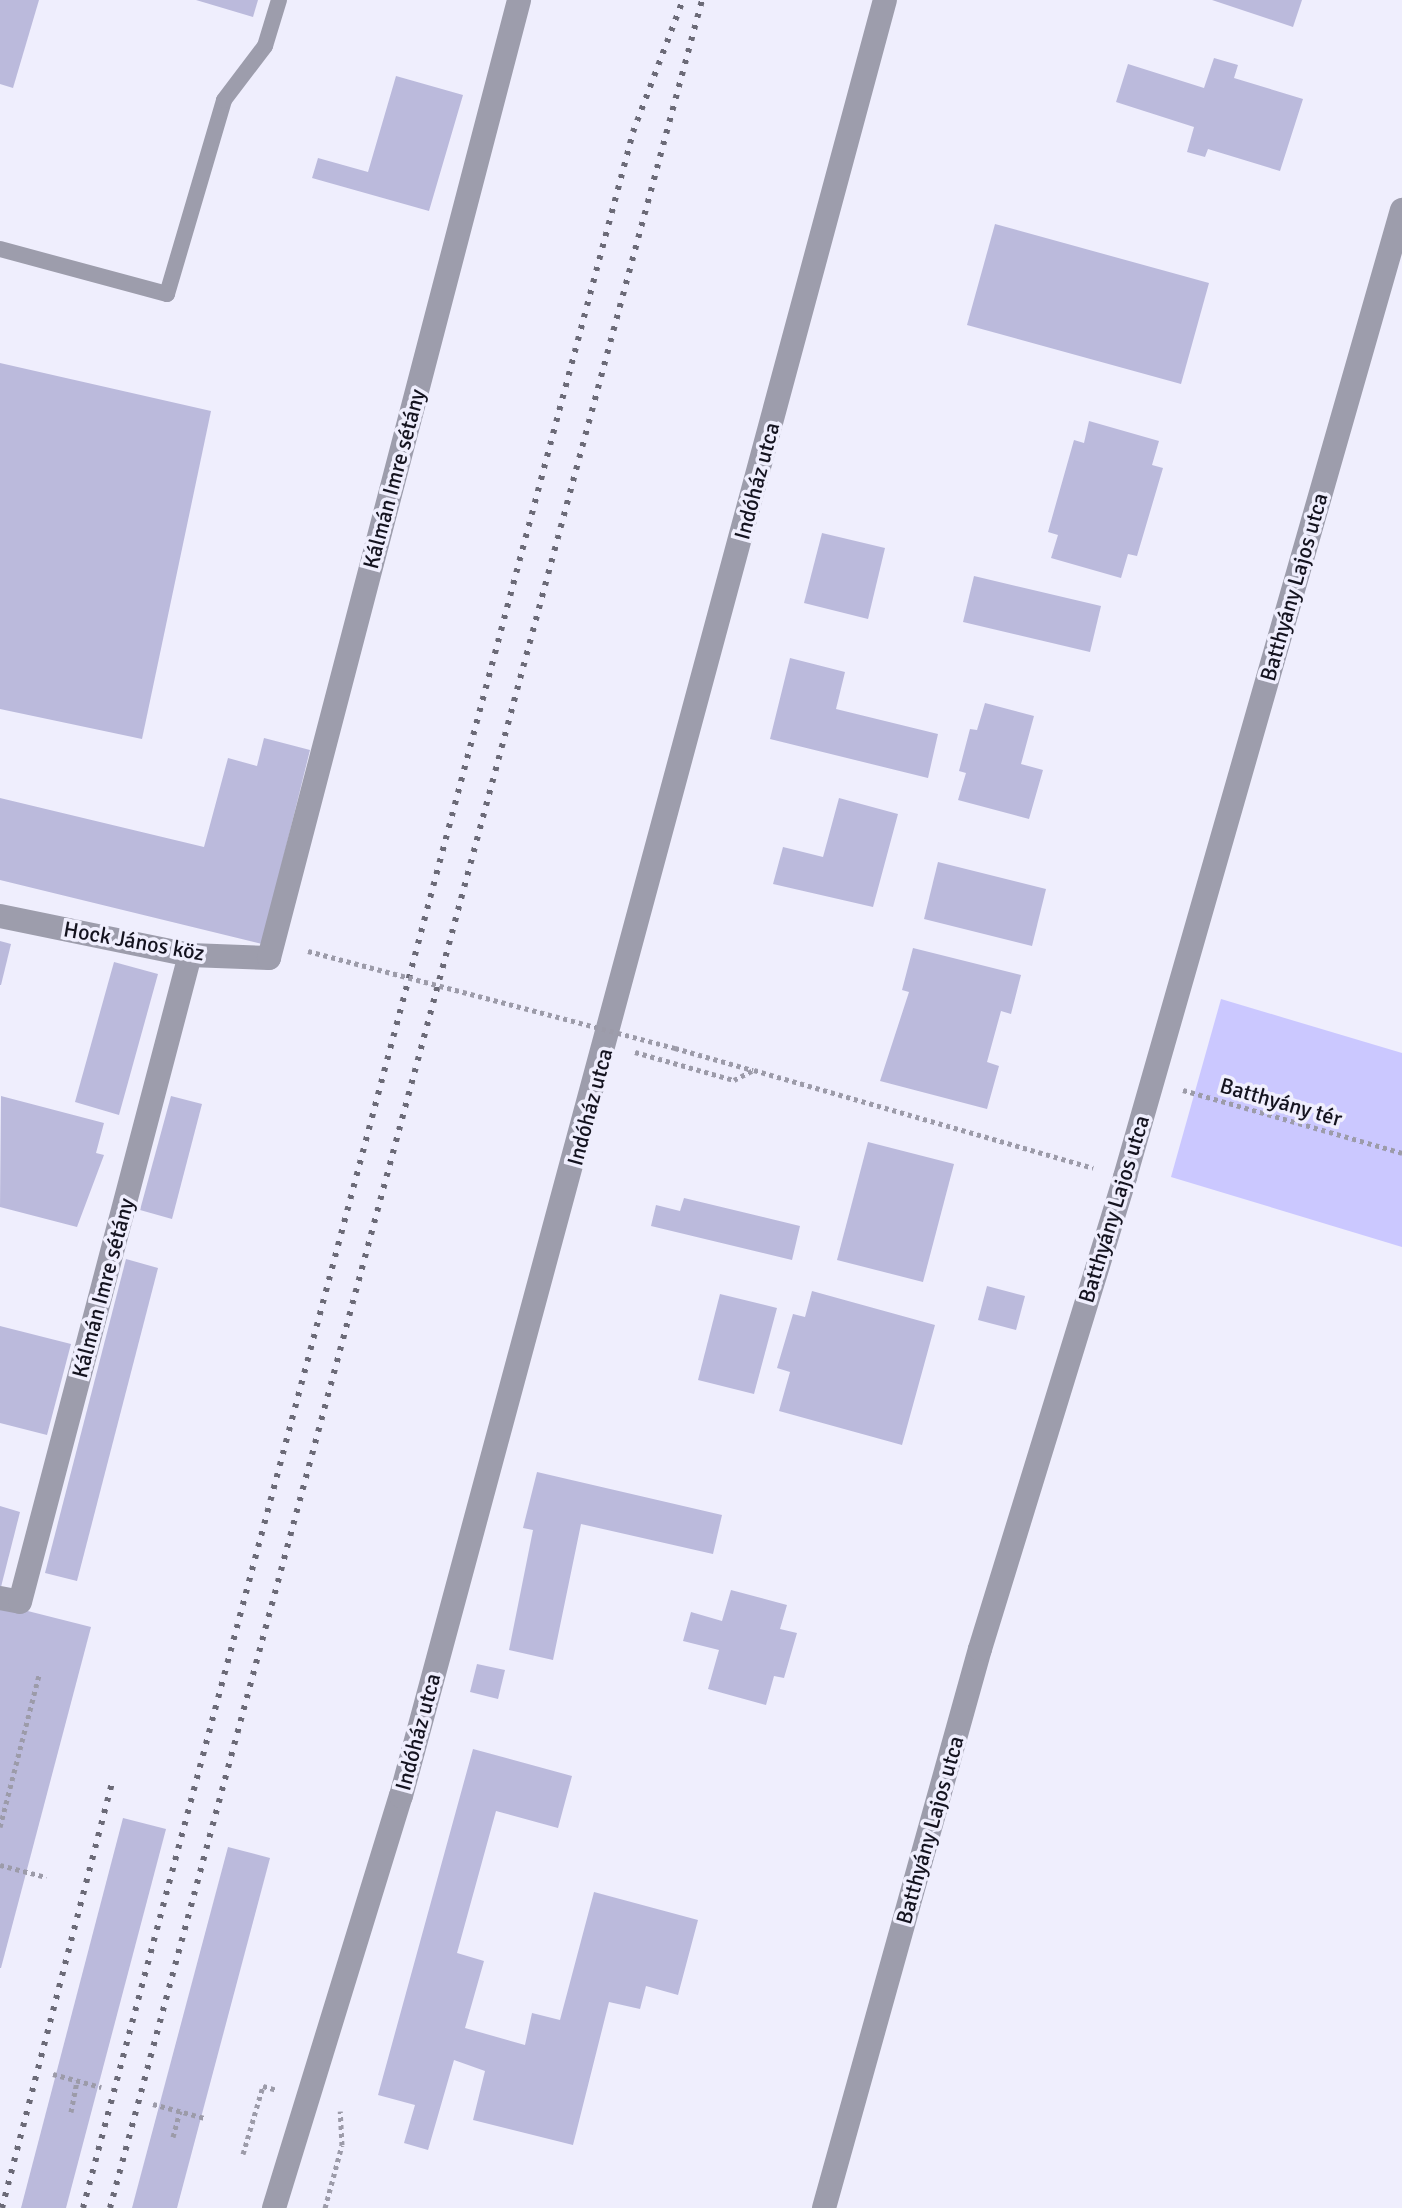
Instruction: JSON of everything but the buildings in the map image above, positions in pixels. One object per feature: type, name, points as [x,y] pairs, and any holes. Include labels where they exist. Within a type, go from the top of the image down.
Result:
[{"type":"street","name":"Kálmán Imre sétány","points":[[269,958],[519,0]]},
{"type":"street","name":"Indóház utca","points":[[274,2208],[401,1796],[607,1044],[885,0]]},
{"type":"street","name":"Batthyány Lajos utca","points":[[824,2208],[980,1649],[1125,1177],[1402,210]]},
{"type":"street","name":"Hock János köz","points":[[0,916],[190,955],[269,958]]},
{"type":"street","name":"Kálmán Imre sétány","points":[[0,1598],[20,1602],[190,955]]},
{"type":"lane","points":[[0,249],[167,294],[224,100],[265,46],[279,0]]},
{"type":"path","points":[[308,951],[675,1048],[1125,1177]]},
{"type":"path","points":[[607,1044],[734,1080],[754,1070]]},
{"type":"path","name":"Batthyány tér","points":[[1152,1081],[1402,1153]]},
{"type":"path","points":[[0,1827],[39,1675]]},
{"type":"path","points":[[0,1865],[46,1877]]},
{"type":"path","points":[[53,2074],[101,2087]]},
{"type":"path","points":[[71,2112],[77,2081]]},
{"type":"path","points":[[243,2154],[263,2086]]},
{"type":"path","points":[[153,2104],[205,2118]]},
{"type":"path","points":[[173,2137],[180,2111]]},
{"type":"shaded area","points":[[1221,999],[1402,1053],[1402,1247],[1171,1177]]},
{"type":"railway","points":[[83,2208],[633,132],[683,0]]},
{"type":"railway","points":[[110,2208],[702,0]]},
{"type":"railway","points":[[2,2208],[112,1784]]}]
